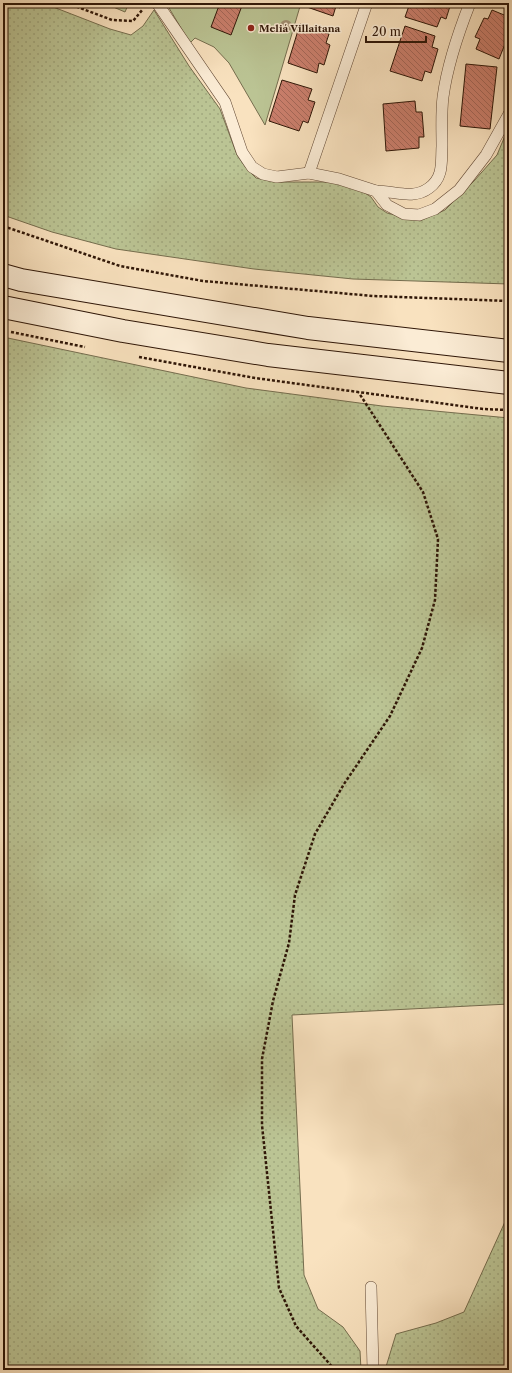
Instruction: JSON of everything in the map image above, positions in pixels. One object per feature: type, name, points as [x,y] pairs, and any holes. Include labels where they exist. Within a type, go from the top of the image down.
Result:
[{"type":"main road","points":[[3,275],[308,328],[509,351]]},
{"type":"main road","points":[[3,307],[123,331],[268,355],[509,384]]},
{"type":"lane","points":[[157,3],[225,102],[242,152],[252,167],[263,174],[276,177],[309,173],[339,179],[376,191],[406,195],[418,194],[430,188],[438,178],[443,166],[443,97],[454,52],[470,3]]},
{"type":"lane","points":[[309,173],[367,3]]},
{"type":"lane","points":[[376,191],[387,205],[404,214],[419,215],[435,210],[460,190],[486,155],[509,114]]},
{"type":"lane","points":[[371,1287],[373,1370]]},
{"type":"path","points":[[67,3],[112,20],[133,21],[143,10],[146,3]]},
{"type":"path","points":[[3,226],[120,266],[203,281],[373,296],[509,301]]},
{"type":"path","points":[[335,1370],[296,1326],[279,1288],[262,1125],[262,1059],[273,1001],[289,943],[295,895],[315,834],[344,784],[390,716],[422,648],[435,600],[438,539],[423,492],[359,393]]},
{"type":"green space","points":[[3,3],[43,3],[110,29],[131,35],[143,26],[154,10],[189,66],[220,109],[237,155],[246,168],[256,178],[273,182],[330,182],[359,189],[371,197],[378,207],[387,213],[420,221],[445,210],[497,155],[509,126],[509,284],[353,279],[254,269],[116,249],[52,232],[3,215]]},
{"type":"green space","points":[[104,3],[129,3],[125,12]]},
{"type":"green space","points":[[166,3],[301,3],[265,125],[229,63],[214,47],[195,38],[190,43]]},
{"type":"green space","points":[[3,337],[246,388],[382,406],[509,418],[509,1004],[292,1015],[304,1275],[318,1309],[343,1327],[360,1351],[361,1370],[3,1370]]},
{"type":"green space","points":[[509,1213],[509,1370],[385,1370],[396,1334],[436,1323],[464,1312]]},
{"type":"building","points":[[220,3],[243,3],[231,35],[211,27]]},
{"type":"building","points":[[305,3],[342,3],[340,8],[336,6],[333,16],[304,6]]},
{"type":"building","points":[[410,3],[451,3],[446,19],[441,17],[437,27],[405,17]]},
{"type":"building","points":[[492,10],[509,17],[509,34],[499,59],[476,49],[480,39],[475,37],[484,18],[488,19]]},
{"type":"building","points":[[300,24],[329,34],[326,43],[330,45],[324,65],[319,63],[317,73],[288,63]]},
{"type":"building","points":[[405,26],[435,36],[432,47],[438,49],[431,73],[425,71],[422,81],[390,71]]},
{"type":"building","points":[[466,64],[497,67],[490,129],[460,126]]},
{"type":"building","points":[[282,80],[312,89],[308,100],[315,102],[308,123],[303,121],[299,131],[269,121]]},
{"type":"building","points":[[415,101],[416,112],[422,112],[424,137],[419,137],[419,148],[386,151],[383,104]]},
{"type":"place","name":"Meliá Villaitana","points":[[251,28]]}]
